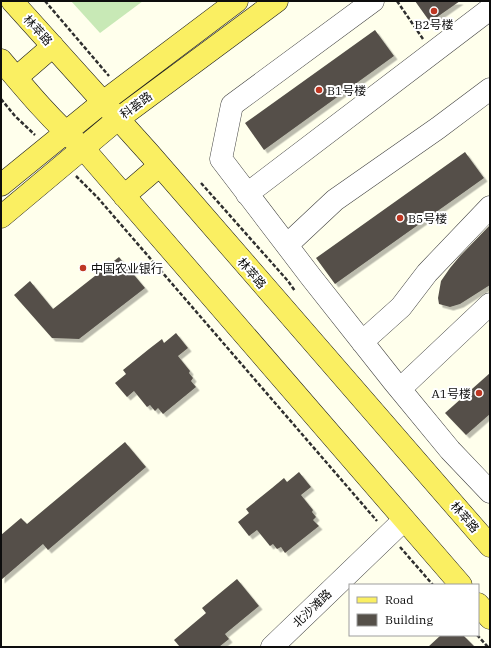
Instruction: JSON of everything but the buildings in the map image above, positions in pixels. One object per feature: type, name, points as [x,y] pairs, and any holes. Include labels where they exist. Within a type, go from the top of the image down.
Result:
[{"type":"main road","name":"林萃路","points":[[12,1],[118,119],[490,546]]},
{"type":"main road","name":"科荟路","points":[[1,185],[103,102],[237,1]]},
{"type":"main road","name":"科荟路","points":[[1,216],[118,119],[277,1]]},
{"type":"main road","points":[[16,78],[53,46]]},
{"type":"main road","points":[[1,60],[29,94],[65,132],[83,148],[124,196],[397,527],[460,584]]},
{"type":"main road","points":[[124,196],[159,166]]},
{"type":"main road","points":[[479,605],[490,618]]},
{"type":"street","points":[[373,1],[232,105],[221,159],[400,389],[450,450],[489,490]]},
{"type":"street","points":[[247,194],[490,9]]},
{"type":"street","points":[[287,245],[335,200],[438,128],[490,89]]},
{"type":"street","points":[[362,342],[401,307],[427,273],[490,207]]},
{"type":"street","points":[[400,389],[490,304]]},
{"type":"street","name":"北沙滩路","points":[[272,647],[397,527]]},
{"type":"path","points":[[396,1],[433,53]]},
{"type":"path","points":[[1,99],[15,116],[47,147]]},
{"type":"path","points":[[64,164],[98,198],[397,527],[432,584]]},
{"type":"path","points":[[478,636],[488,647]]},
{"type":"green space","points":[[71,1],[143,1],[100,33]]},
{"type":"place","name":"B2号楼","points":[[434,11]]},
{"type":"place","name":"B1号楼","points":[[319,90]]},
{"type":"place","name":"B5号楼","points":[[400,218]]},
{"type":"place","name":"中国农业银行","points":[[83,268]]},
{"type":"place","name":"A1号楼","points":[[479,393]]}]
